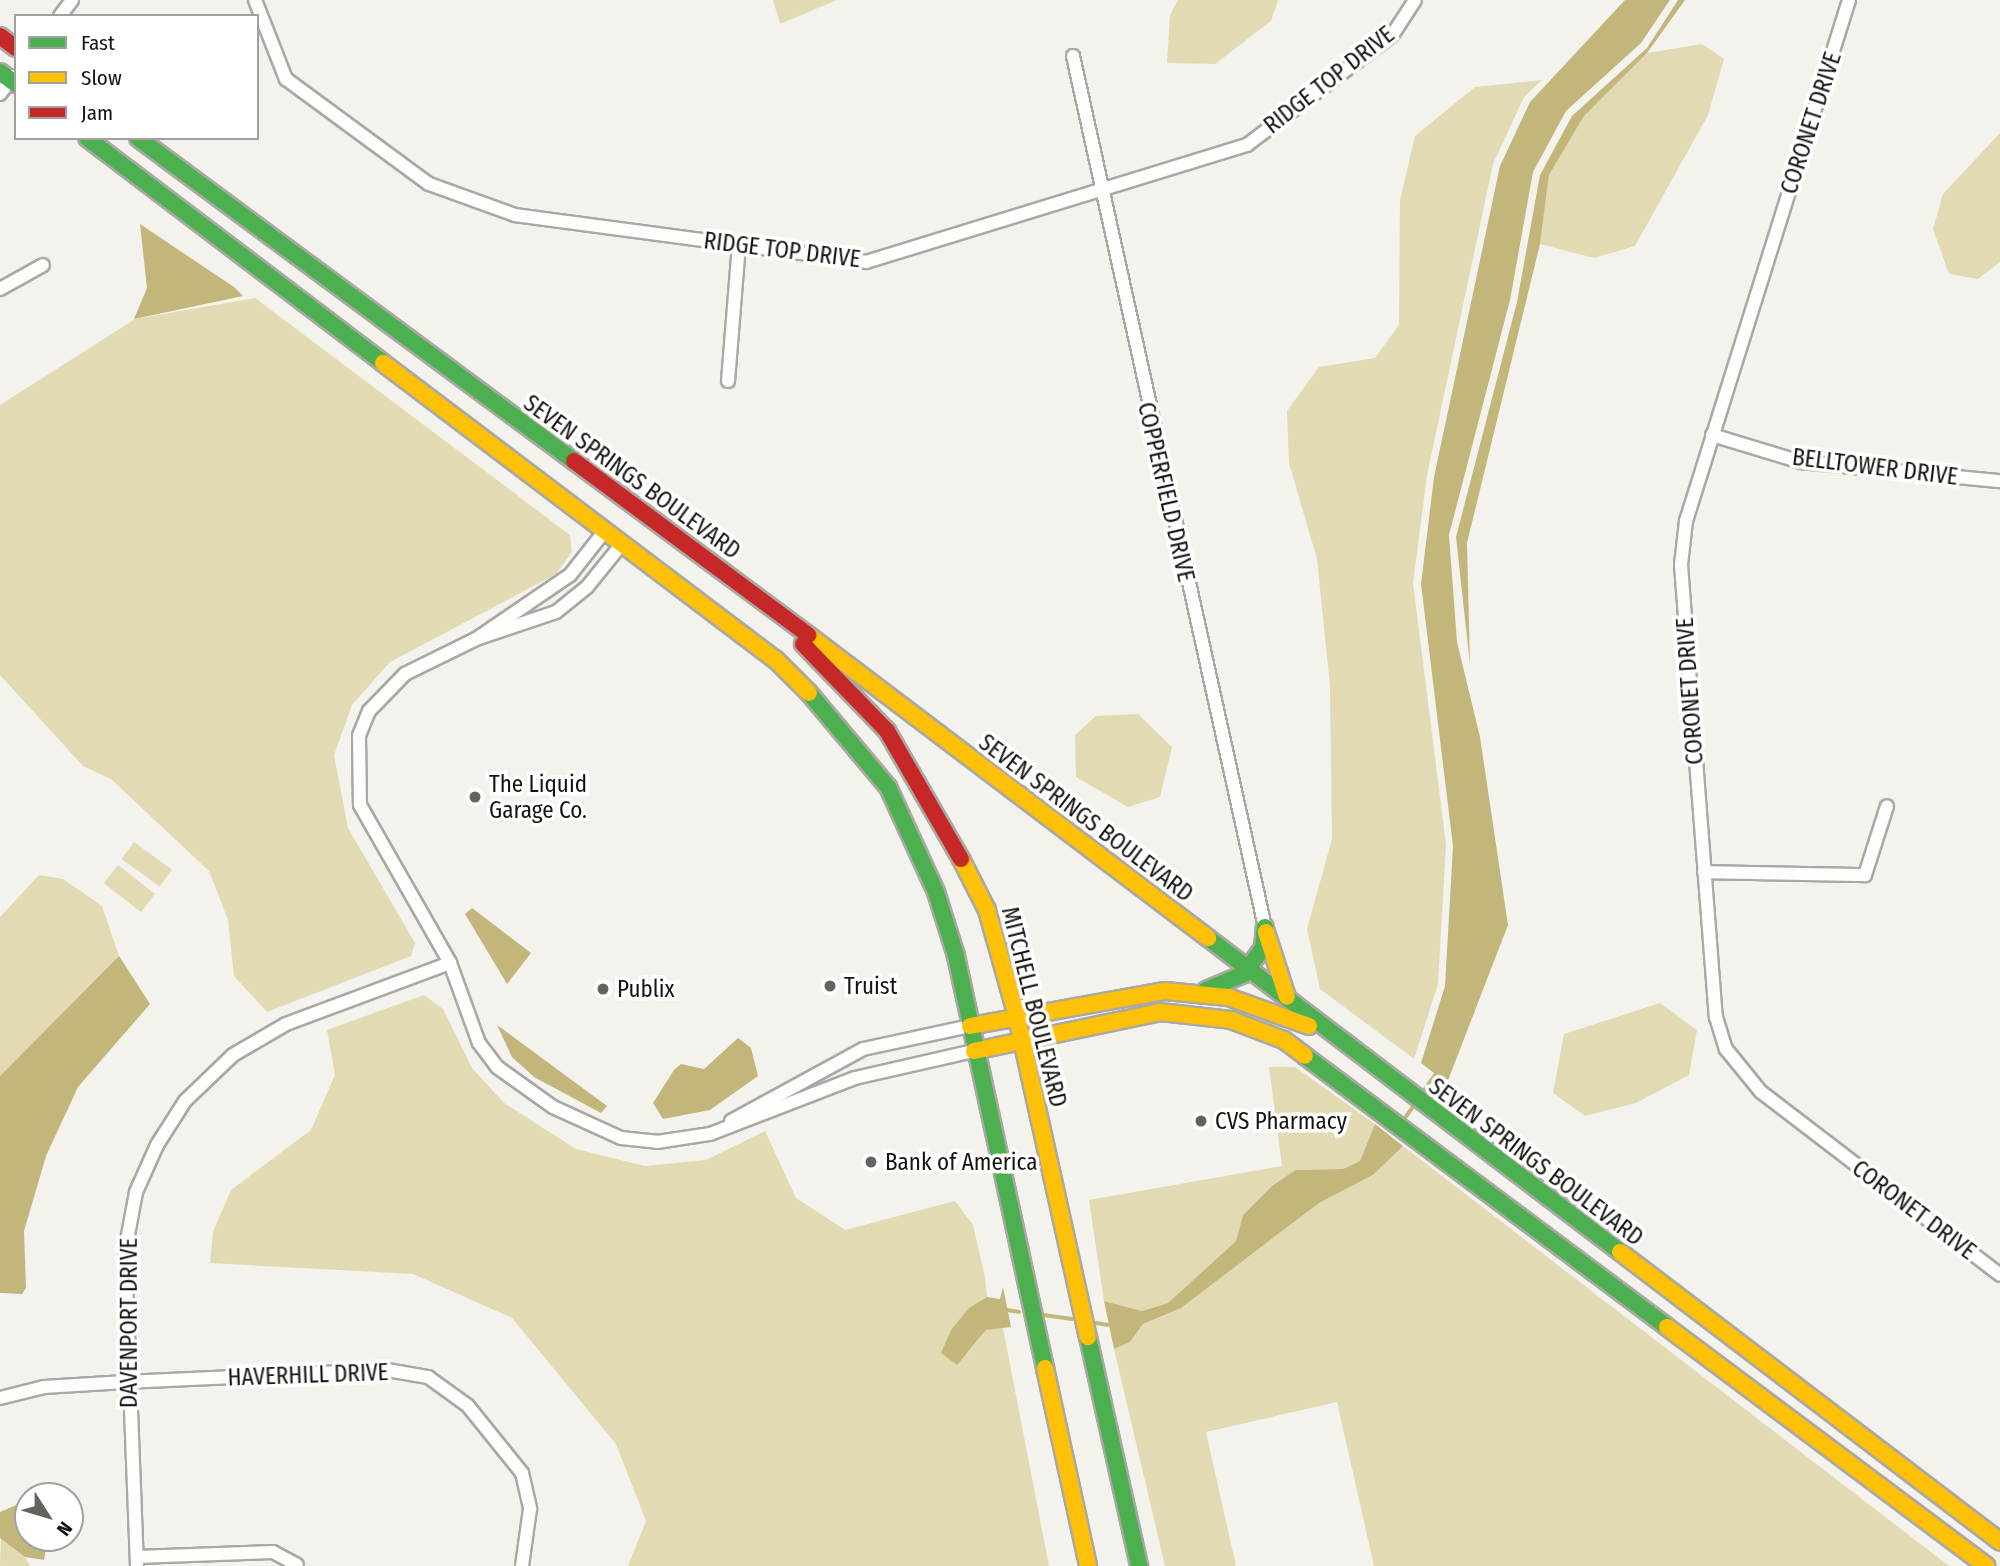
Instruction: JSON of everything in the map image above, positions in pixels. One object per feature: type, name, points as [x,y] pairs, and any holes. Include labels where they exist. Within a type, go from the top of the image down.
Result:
[{"type":"main road","points":[[90,140],[775,659],[852,737],[888,787],[932,881],[970,1026],[1088,1566]]},
{"type":"main road","name":"SEVEN SPRINGS BOULEVARD","points":[[141,140],[1249,969],[1336,1039],[2000,1542]]},
{"type":"main road","name":"MITCHELL BOULEVARD","points":[[565,457],[781,625],[887,731],[931,795],[967,862],[1001,950],[1139,1566]]},
{"type":"main road","points":[[970,1026],[1016,1013],[1113,995],[1196,992],[1231,983],[1249,969],[1263,948],[1265,927]]},
{"type":"main road","points":[[1265,927],[1288,999]]},
{"type":"main road","points":[[1196,992],[1249,1002],[1336,1039]]},
{"type":"main road","points":[[974,1051],[1142,1013],[1212,1016],[1284,1040],[1363,1094],[1986,1566]]},
{"type":"main road","points":[[1865,1475],[1902,1487],[2000,1559]]},
{"type":"street","name":"RIDGE TOP DRIVE","points":[[255,0],[286,79],[429,184],[514,215],[866,262],[1247,145],[1393,34],[1415,0]]},
{"type":"street","name":"CORONET DRIVE","points":[[1849,0],[1712,435],[1681,565],[1717,1024],[1742,1072],[2000,1275]]},
{"type":"street","name":"COPPERFIELD DRIVE","points":[[1073,57],[1098,190],[1265,927]]},
{"type":"street","points":[[0,94],[10,77]]},
{"type":"street","points":[[728,381],[739,245]]},
{"type":"street","points":[[0,289],[43,265]]},
{"type":"street","name":"BELLTOWER DRIVE","points":[[1712,435],[1801,463],[2000,481]]},
{"type":"street","points":[[476,639],[570,575],[604,532]]},
{"type":"street","points":[[621,545],[587,587],[556,612],[476,639],[405,674],[369,711],[355,759],[360,805],[450,963],[479,1043],[521,1088],[621,1138],[657,1142],[710,1134],[855,1078],[974,1051]]},
{"type":"street","points":[[1704,872],[1865,875],[1886,806]]},
{"type":"street","name":"DAVENPORT DRIVE","points":[[137,1562],[125,1382],[125,1251],[136,1192],[185,1101],[233,1055],[286,1024],[450,963]]},
{"type":"street","points":[[710,1134],[863,1049],[970,1026]]},
{"type":"street","name":"HAVERHILL DRIVE","points":[[0,1398],[44,1387],[125,1382],[387,1370],[428,1377],[468,1406],[522,1473],[530,1509],[522,1566]]},
{"type":"street","points":[[137,1562],[273,1552],[297,1565]]},
{"type":"shaded area","points":[[773,0],[837,0],[780,24]]},
{"type":"shaded area","points":[[1178,0],[1278,0],[1271,21],[1215,64],[1167,63],[1170,15]]},
{"type":"shaded area","points":[[1625,0],[1670,0],[1641,43],[1566,111],[1533,172],[1510,300],[1449,535],[1457,642],[1480,737],[1508,925],[1447,1083],[1421,1063],[1445,986],[1453,846],[1421,584],[1434,477],[1500,166],[1530,102]]},
{"type":"shaded area","points":[[1678,0],[1685,0],[1647,53],[1584,116],[1549,175],[1540,244],[1467,543],[1470,665],[1456,537],[1517,302],[1540,175],[1572,116],[1647,48]]},
{"type":"shaded area","points":[[1702,44],[1724,59],[1708,115],[1635,246],[1594,258],[1540,244],[1549,175],[1584,116],[1647,53]]},
{"type":"shaded area","points":[[1542,80],[1524,97],[1493,164],[1427,475],[1413,583],[1446,845],[1438,984],[1414,1059],[1320,989],[1307,929],[1332,839],[1330,686],[1317,559],[1289,463],[1287,411],[1319,367],[1375,358],[1399,325],[1400,200],[1415,136],[1475,87]]},
{"type":"shaded area","points":[[2000,133],[2000,262],[1978,279],[1949,274],[1933,229],[1943,194]]},
{"type":"shaded area","points":[[140,224],[234,287],[243,296],[134,319],[147,288]]},
{"type":"shaded area","points":[[255,298],[570,535],[572,552],[556,574],[390,662],[352,705],[334,755],[348,828],[415,943],[411,956],[267,1012],[234,976],[228,920],[209,871],[111,779],[83,766],[0,675],[0,405],[135,319]]},
{"type":"shaded area","points":[[1138,714],[1172,747],[1160,797],[1128,807],[1076,777],[1075,735],[1096,716]]},
{"type":"shaded area","points":[[134,842],[172,870],[160,887],[122,859]]},
{"type":"shaded area","points":[[118,865],[155,894],[141,912],[104,883]]},
{"type":"shaded area","points":[[39,875],[63,879],[102,906],[119,956],[0,1076],[0,917]]},
{"type":"shaded area","points":[[472,908],[531,953],[507,984],[465,914]]},
{"type":"shaded area","points":[[119,956],[150,1004],[78,1087],[46,1156],[24,1231],[26,1288],[22,1294],[0,1293],[0,1076]]},
{"type":"shaded area","points":[[424,995],[443,1009],[472,1068],[504,1103],[576,1149],[645,1166],[706,1160],[765,1131],[796,1198],[845,1230],[955,1201],[973,1225],[987,1297],[969,1308],[967,1354],[986,1330],[1002,1323],[1049,1566],[628,1566],[646,1521],[616,1444],[512,1318],[413,1274],[210,1263],[213,1232],[231,1190],[311,1130],[335,1075],[327,1030]]},
{"type":"shaded area","points":[[1660,1003],[1697,1030],[1689,1075],[1636,1103],[1585,1116],[1553,1093],[1564,1034]]},
{"type":"shaded area","points":[[497,1025],[607,1106],[601,1113],[534,1077],[512,1057]]},
{"type":"shaded area","points":[[738,1038],[751,1048],[758,1076],[710,1110],[663,1119],[653,1103],[674,1070],[681,1064],[704,1069]]},
{"type":"shaded area","points":[[1269,1067],[1295,1067],[1375,1124],[1360,1161],[1343,1169],[1295,1170],[1272,1186],[1243,1215],[1236,1241],[1168,1303],[1142,1311],[1104,1301],[1089,1200],[1282,1166]]},
{"type":"shaded area","points":[[1375,1124],[1403,1146],[1373,1175],[1319,1203],[1181,1308],[1143,1324],[1130,1342],[1114,1349],[1104,1301],[1142,1311],[1168,1303],[1236,1241],[1243,1215],[1272,1186],[1295,1170],[1343,1169],[1360,1161]]},
{"type":"shaded area","points":[[1403,1146],[1949,1566],[1374,1566],[1337,1402],[1206,1432],[1236,1566],[1165,1566],[1114,1349],[1130,1342],[1143,1324],[1181,1308],[1319,1203],[1373,1175]]},
{"type":"shaded area","points":[[1003,1287],[1011,1327],[986,1330],[957,1365],[941,1353],[951,1330],[969,1308],[987,1297],[1000,1299]]},
{"type":"shaded area","points":[[14,1506],[14,1549],[0,1538],[0,1512]]},
{"type":"shaded area","points":[[1,1538],[14,1548],[14,1552],[25,1557],[30,1566],[0,1566]]},
{"type":"shaded area","points":[[18,1552],[45,1552],[44,1560],[25,1557]]},
{"type":"waterway","points":[[1423,1092],[1436,1074]]},
{"type":"waterway","points":[[1403,1121],[1415,1104]]},
{"type":"waterway","points":[[1007,1310],[1019,1312]]},
{"type":"waterway","points":[[1044,1315],[1072,1319]]},
{"type":"waterway","points":[[1096,1323],[1109,1325]]},
{"type":"traffic: fast","points":[[0,72],[14,82]]},
{"type":"traffic: fast","points":[[90,140],[383,363]]},
{"type":"traffic: fast","points":[[141,140],[574,461]]},
{"type":"traffic: fast","points":[[809,693],[888,787],[936,892],[956,956],[1045,1368]]},
{"type":"traffic: fast","points":[[1206,990],[1244,974],[1263,948],[1265,927]]},
{"type":"traffic: fast","points":[[1208,938],[1620,1252]]},
{"type":"traffic: fast","points":[[1305,1056],[1667,1327]]},
{"type":"traffic: fast","points":[[1088,1337],[1139,1566]]},
{"type":"traffic: slow","points":[[383,363],[775,659],[809,693]]},
{"type":"traffic: slow","points":[[808,635],[1208,938]]},
{"type":"traffic: slow","points":[[961,859],[987,910],[1016,1013],[1088,1337]]},
{"type":"traffic: slow","points":[[1266,932],[1287,997]]},
{"type":"traffic: slow","points":[[970,1026],[1165,991],[1228,997],[1309,1026]]},
{"type":"traffic: slow","points":[[974,1051],[1160,1012],[1231,1020],[1284,1040],[1305,1056]]},
{"type":"traffic: slow","points":[[1620,1252],[2000,1542]]},
{"type":"traffic: slow","points":[[1667,1327],[1986,1566]]},
{"type":"traffic: slow","points":[[1045,1368],[1088,1566]]},
{"type":"traffic: jam","points":[[0,36],[14,46]]},
{"type":"traffic: jam","points":[[574,461],[808,635]]},
{"type":"traffic: jam","points":[[803,644],[887,731],[961,859]]},
{"type":"place","name":"The Liquid Garage Co.","points":[[475,797]]},
{"type":"place","name":"Truist","points":[[830,986]]},
{"type":"place","name":"Publix","points":[[603,989]]},
{"type":"place","name":"CVS Pharmacy","points":[[1201,1121]]},
{"type":"place","name":"Bank of America","points":[[871,1162]]}]
